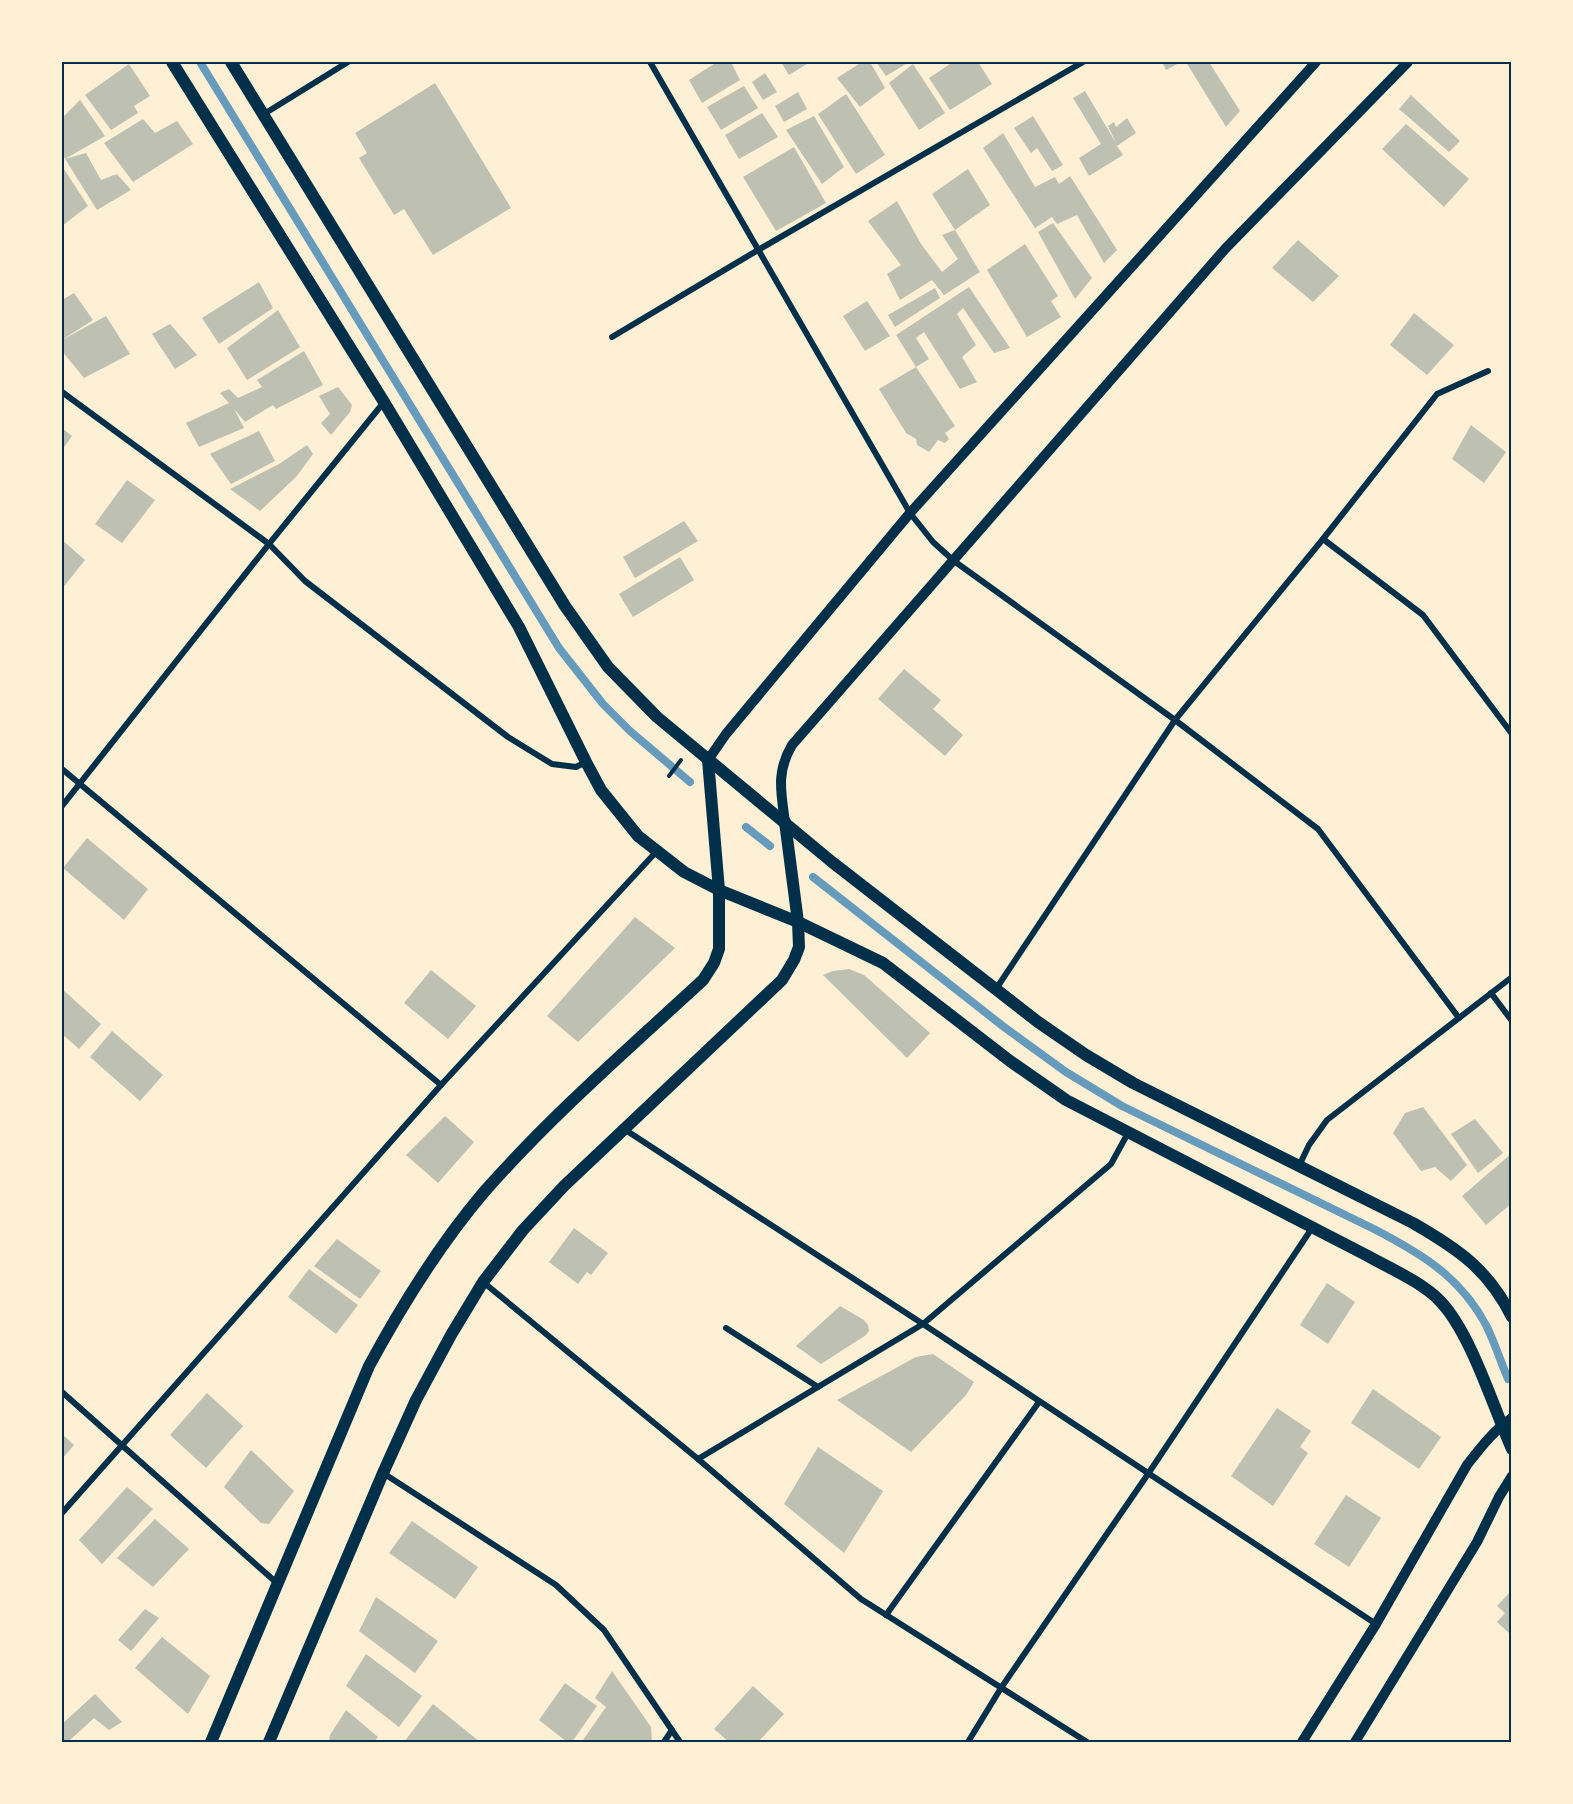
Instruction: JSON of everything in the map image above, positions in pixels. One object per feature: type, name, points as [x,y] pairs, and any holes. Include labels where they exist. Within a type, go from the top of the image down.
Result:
[{"type":"main road","points":[[172,62],[384,402],[519,627],[586,762],[609,799],[638,836],[684,872],[719,890],[798,922],[883,963],[1010,1061],[1066,1100],[1414,1282],[1439,1300],[1459,1327],[1506,1421],[1512,1449]]},
{"type":"main road","points":[[231,62],[565,606],[608,667],[657,717],[996,990],[1086,1055],[1133,1083],[1443,1240],[1476,1265],[1501,1295],[1512,1317]]},
{"type":"main road","points":[[211,1743],[369,1366],[438,1252],[483,1194],[523,1150],[601,1073],[703,980],[714,963],[719,950],[719,890],[708,760]]},
{"type":"main road","points":[[269,1743],[416,1400],[483,1282],[523,1230],[555,1195],[782,980],[794,960],[799,947],[798,922],[785,822]]},
{"type":"street","points":[[264,114],[348,62]]},
{"type":"street","points":[[650,62],[910,513],[933,542],[954,561],[1175,720],[1318,829],[1459,1018]]},
{"type":"street","points":[[612,337],[1083,62]]},
{"type":"street","points":[[708,760],[726,734],[910,513],[1316,62]]},
{"type":"street","points":[[785,822],[780,776],[783,760],[792,745],[1226,249],[1408,62]]},
{"type":"street","points":[[996,990],[1175,720],[1323,539],[1437,394],[1488,371]]},
{"type":"street","points":[[62,392],[269,543],[304,581],[508,737],[552,764],[576,766],[586,762]]},
{"type":"street","points":[[62,806],[269,543],[384,402]]},
{"type":"street","points":[[1323,539],[1422,615],[1512,734]]},
{"type":"street","points":[[62,770],[441,1085]]},
{"type":"street","points":[[62,1514],[441,1085],[656,852]]},
{"type":"street","points":[[1299,1166],[1309,1145],[1327,1120],[1512,977]]},
{"type":"street","points":[[1491,993],[1512,1021]]},
{"type":"street","points":[[624,1129],[1376,1624]]},
{"type":"street","points":[[698,1459],[923,1324],[1111,1164],[1128,1133]]},
{"type":"street","points":[[968,1743],[1001,1688],[1148,1474],[1312,1228]]},
{"type":"street","points":[[483,1282],[698,1459],[861,1599],[1087,1743]]},
{"type":"street","points":[[726,1328],[819,1388]]},
{"type":"street","points":[[62,1392],[278,1585]]},
{"type":"street","points":[[886,1615],[1039,1402]]},
{"type":"street","points":[[1302,1743],[1376,1624],[1467,1465],[1485,1441],[1506,1421]]},
{"type":"street","points":[[383,1473],[556,1585],[604,1630],[680,1743]]},
{"type":"street","points":[[1355,1743],[1477,1542],[1512,1476]]},
{"type":"street","points":[[664,1743],[672,1730]]},
{"type":"path","points":[[670,775],[678,764]]},
{"type":"building","points":[[717,62],[731,62],[740,80],[702,103],[689,80]]},
{"type":"building","points":[[781,62],[810,62],[789,75]]},
{"type":"building","points":[[862,62],[870,62],[885,88],[860,107],[837,78]]},
{"type":"building","points":[[876,62],[909,62],[886,76]]},
{"type":"building","points":[[953,62],[978,62],[992,84],[950,110],[929,78]]},
{"type":"building","points":[[1162,62],[1181,62],[1166,70]]},
{"type":"building","points":[[1186,62],[1209,62],[1240,111],[1226,127]]},
{"type":"building","points":[[129,64],[150,96],[134,106],[138,113],[111,130],[85,95]]},
{"type":"building","points":[[913,64],[945,113],[919,130],[889,83]]},
{"type":"building","points":[[765,73],[777,92],[763,100],[752,82]]},
{"type":"building","points":[[435,83],[511,208],[433,255],[404,209],[394,215],[359,158],[367,153],[355,133]]},
{"type":"building","points":[[744,86],[758,108],[721,130],[707,107]]},
{"type":"building","points":[[1085,91],[1116,143],[1108,126],[1114,122],[1116,127],[1127,118],[1136,133],[1117,146],[1123,155],[1089,176],[1079,158],[1101,144],[1073,98]]},
{"type":"building","points":[[798,92],[807,109],[784,122],[775,106]]},
{"type":"building","points":[[846,94],[885,155],[856,174],[818,114]]},
{"type":"building","points":[[1411,95],[1460,141],[1449,152],[1399,109]]},
{"type":"building","points":[[80,100],[105,136],[65,159],[62,154],[62,118]]},
{"type":"building","points":[[762,113],[778,137],[739,159],[725,135]]},
{"type":"building","points":[[814,116],[844,167],[822,184],[786,130]]},
{"type":"building","points":[[1033,116],[1063,165],[1052,171],[1037,148],[1031,153],[1014,128]]},
{"type":"building","points":[[143,119],[155,133],[177,121],[193,144],[133,182],[104,143]]},
{"type":"building","points":[[1406,124],[1469,179],[1444,207],[1382,149]]},
{"type":"building","points":[[1003,133],[1035,187],[1055,177],[1059,184],[1070,176],[1117,250],[1104,263],[1077,215],[1057,224],[1052,217],[1035,228],[983,148]]},
{"type":"building","points":[[794,147],[826,203],[776,231],[743,177]]},
{"type":"building","points":[[86,153],[101,180],[117,174],[131,190],[97,210],[65,159]]},
{"type":"building","points":[[62,166],[88,206],[62,226]]},
{"type":"building","points":[[968,169],[990,205],[955,230],[932,194]]},
{"type":"building","points":[[897,201],[921,244],[942,272],[958,259],[942,235],[955,230],[980,272],[944,295],[932,280],[900,300],[887,274],[901,265],[868,221]]},
{"type":"building","points":[[1053,223],[1092,278],[1075,299],[1038,232]]},
{"type":"building","points":[[1298,240],[1339,276],[1313,302],[1272,268]]},
{"type":"building","points":[[1025,244],[1058,296],[1051,301],[1061,317],[1027,337],[987,270]]},
{"type":"building","points":[[259,282],[273,308],[219,344],[202,318]]},
{"type":"building","points":[[969,287],[1010,348],[994,353],[963,308],[957,314],[976,345],[962,357],[977,382],[960,389],[924,332],[916,338],[929,359],[916,367],[896,335]]},
{"type":"building","points":[[935,288],[940,298],[895,327],[888,315]]},
{"type":"building","points":[[74,293],[93,320],[62,340],[62,300]]},
{"type":"building","points":[[867,301],[890,336],[865,351],[843,316]]},
{"type":"building","points":[[278,310],[300,347],[247,380],[227,348]]},
{"type":"building","points":[[1414,313],[1454,345],[1427,375],[1390,345]]},
{"type":"building","points":[[106,316],[130,354],[84,378],[62,351],[62,340]]},
{"type":"building","points":[[170,324],[197,355],[175,369],[152,334]]},
{"type":"building","points":[[304,351],[323,385],[276,409],[273,405],[245,422],[234,409],[244,428],[199,447],[186,423],[229,403],[220,393],[229,389],[238,398],[262,387],[257,380]]},
{"type":"building","points":[[916,367],[955,426],[945,433],[949,439],[945,443],[938,440],[929,452],[917,445],[916,439],[906,433],[879,389]]},
{"type":"building","points":[[338,387],[352,405],[350,412],[331,435],[321,423],[330,414],[319,396]]},
{"type":"building","points":[[1471,425],[1506,452],[1484,483],[1452,459]]},
{"type":"building","points":[[62,428],[72,436],[62,450]]},
{"type":"building","points":[[259,431],[275,461],[231,484],[210,454]]},
{"type":"building","points":[[307,445],[313,454],[296,477],[260,511],[230,489],[279,464]]},
{"type":"building","points":[[127,480],[155,500],[122,543],[95,524]]},
{"type":"building","points":[[684,521],[698,541],[635,578],[623,557]]},
{"type":"building","points":[[62,540],[85,560],[62,589]]},
{"type":"building","points":[[680,557],[694,580],[633,617],[619,594]]},
{"type":"building","points":[[904,669],[941,700],[933,709],[963,735],[945,756],[878,699]]},
{"type":"building","points":[[87,838],[148,889],[124,920],[63,868]]},
{"type":"building","points":[[635,917],[675,948],[578,1042],[547,1016]]},
{"type":"building","points":[[849,969],[864,975],[930,1033],[907,1058],[823,975]]},
{"type":"building","points":[[431,970],[476,1006],[448,1039],[404,1003]]},
{"type":"building","points":[[62,989],[101,1024],[79,1049],[62,1034]]},
{"type":"building","points":[[112,1031],[163,1075],[140,1101],[90,1057]]},
{"type":"building","points":[[1423,1107],[1467,1165],[1451,1181],[1435,1167],[1421,1171],[1393,1133],[1405,1113]]},
{"type":"building","points":[[445,1116],[474,1142],[438,1183],[406,1155]]},
{"type":"building","points":[[1475,1119],[1503,1153],[1478,1173],[1451,1134]]},
{"type":"building","points":[[1512,1153],[1512,1203],[1486,1225],[1462,1196]]},
{"type":"building","points":[[574,1228],[608,1253],[591,1275],[587,1272],[578,1284],[549,1262]]},
{"type":"building","points":[[337,1239],[381,1271],[360,1299],[314,1266]]},
{"type":"building","points":[[309,1269],[358,1305],[336,1334],[288,1297]]},
{"type":"building","points":[[1327,1283],[1355,1302],[1328,1344],[1300,1325]]},
{"type":"building","points":[[840,1306],[864,1320],[869,1331],[821,1364],[796,1346]]},
{"type":"building","points":[[933,1354],[974,1382],[966,1395],[911,1452],[837,1400],[916,1357]]},
{"type":"building","points":[[1373,1389],[1441,1437],[1419,1469],[1351,1423]]},
{"type":"building","points":[[207,1393],[243,1426],[206,1468],[170,1435]]},
{"type":"building","points":[[1277,1408],[1311,1431],[1300,1447],[1308,1453],[1273,1506],[1231,1476]]},
{"type":"building","points":[[62,1434],[74,1445],[62,1459]]},
{"type":"building","points":[[818,1447],[883,1491],[844,1553],[784,1504]]},
{"type":"building","points":[[251,1450],[294,1491],[269,1524],[261,1523],[224,1487]]},
{"type":"building","points":[[127,1487],[153,1509],[102,1564],[79,1540]]},
{"type":"building","points":[[1346,1495],[1381,1518],[1349,1567],[1314,1544]]},
{"type":"building","points":[[155,1519],[189,1549],[153,1587],[117,1558]]},
{"type":"building","points":[[412,1521],[478,1567],[455,1599],[389,1553]]},
{"type":"building","points":[[1512,1590],[1512,1636],[1497,1622],[1505,1613],[1497,1606]]},
{"type":"building","points":[[376,1597],[438,1641],[415,1673],[359,1631]]},
{"type":"building","points":[[145,1609],[159,1618],[131,1651],[118,1640]]},
{"type":"building","points":[[162,1637],[210,1676],[188,1714],[135,1668]]},
{"type":"building","points":[[366,1654],[422,1696],[399,1727],[346,1686]]},
{"type":"building","points":[[612,1671],[651,1727],[652,1742],[586,1742],[583,1740],[606,1707],[595,1698]]},
{"type":"building","points":[[565,1683],[597,1706],[572,1742],[567,1742],[539,1720]]},
{"type":"building","points":[[753,1686],[784,1714],[758,1742],[729,1742],[714,1729]]},
{"type":"building","points":[[95,1694],[122,1722],[109,1730],[94,1718],[68,1742],[62,1742],[62,1724]]},
{"type":"building","points":[[433,1704],[480,1742],[404,1742]]},
{"type":"building","points":[[346,1710],[378,1737],[374,1742],[329,1742],[330,1735]]},
{"type":"waterway","points":[[200,62],[559,648],[603,704],[630,731],[690,782]]},
{"type":"waterway","points":[[746,827],[770,846]]},
{"type":"waterway","points":[[813,877],[1004,1027],[1066,1072],[1122,1106],[1374,1229],[1424,1258],[1452,1281],[1477,1309],[1490,1333],[1508,1379]]}]
